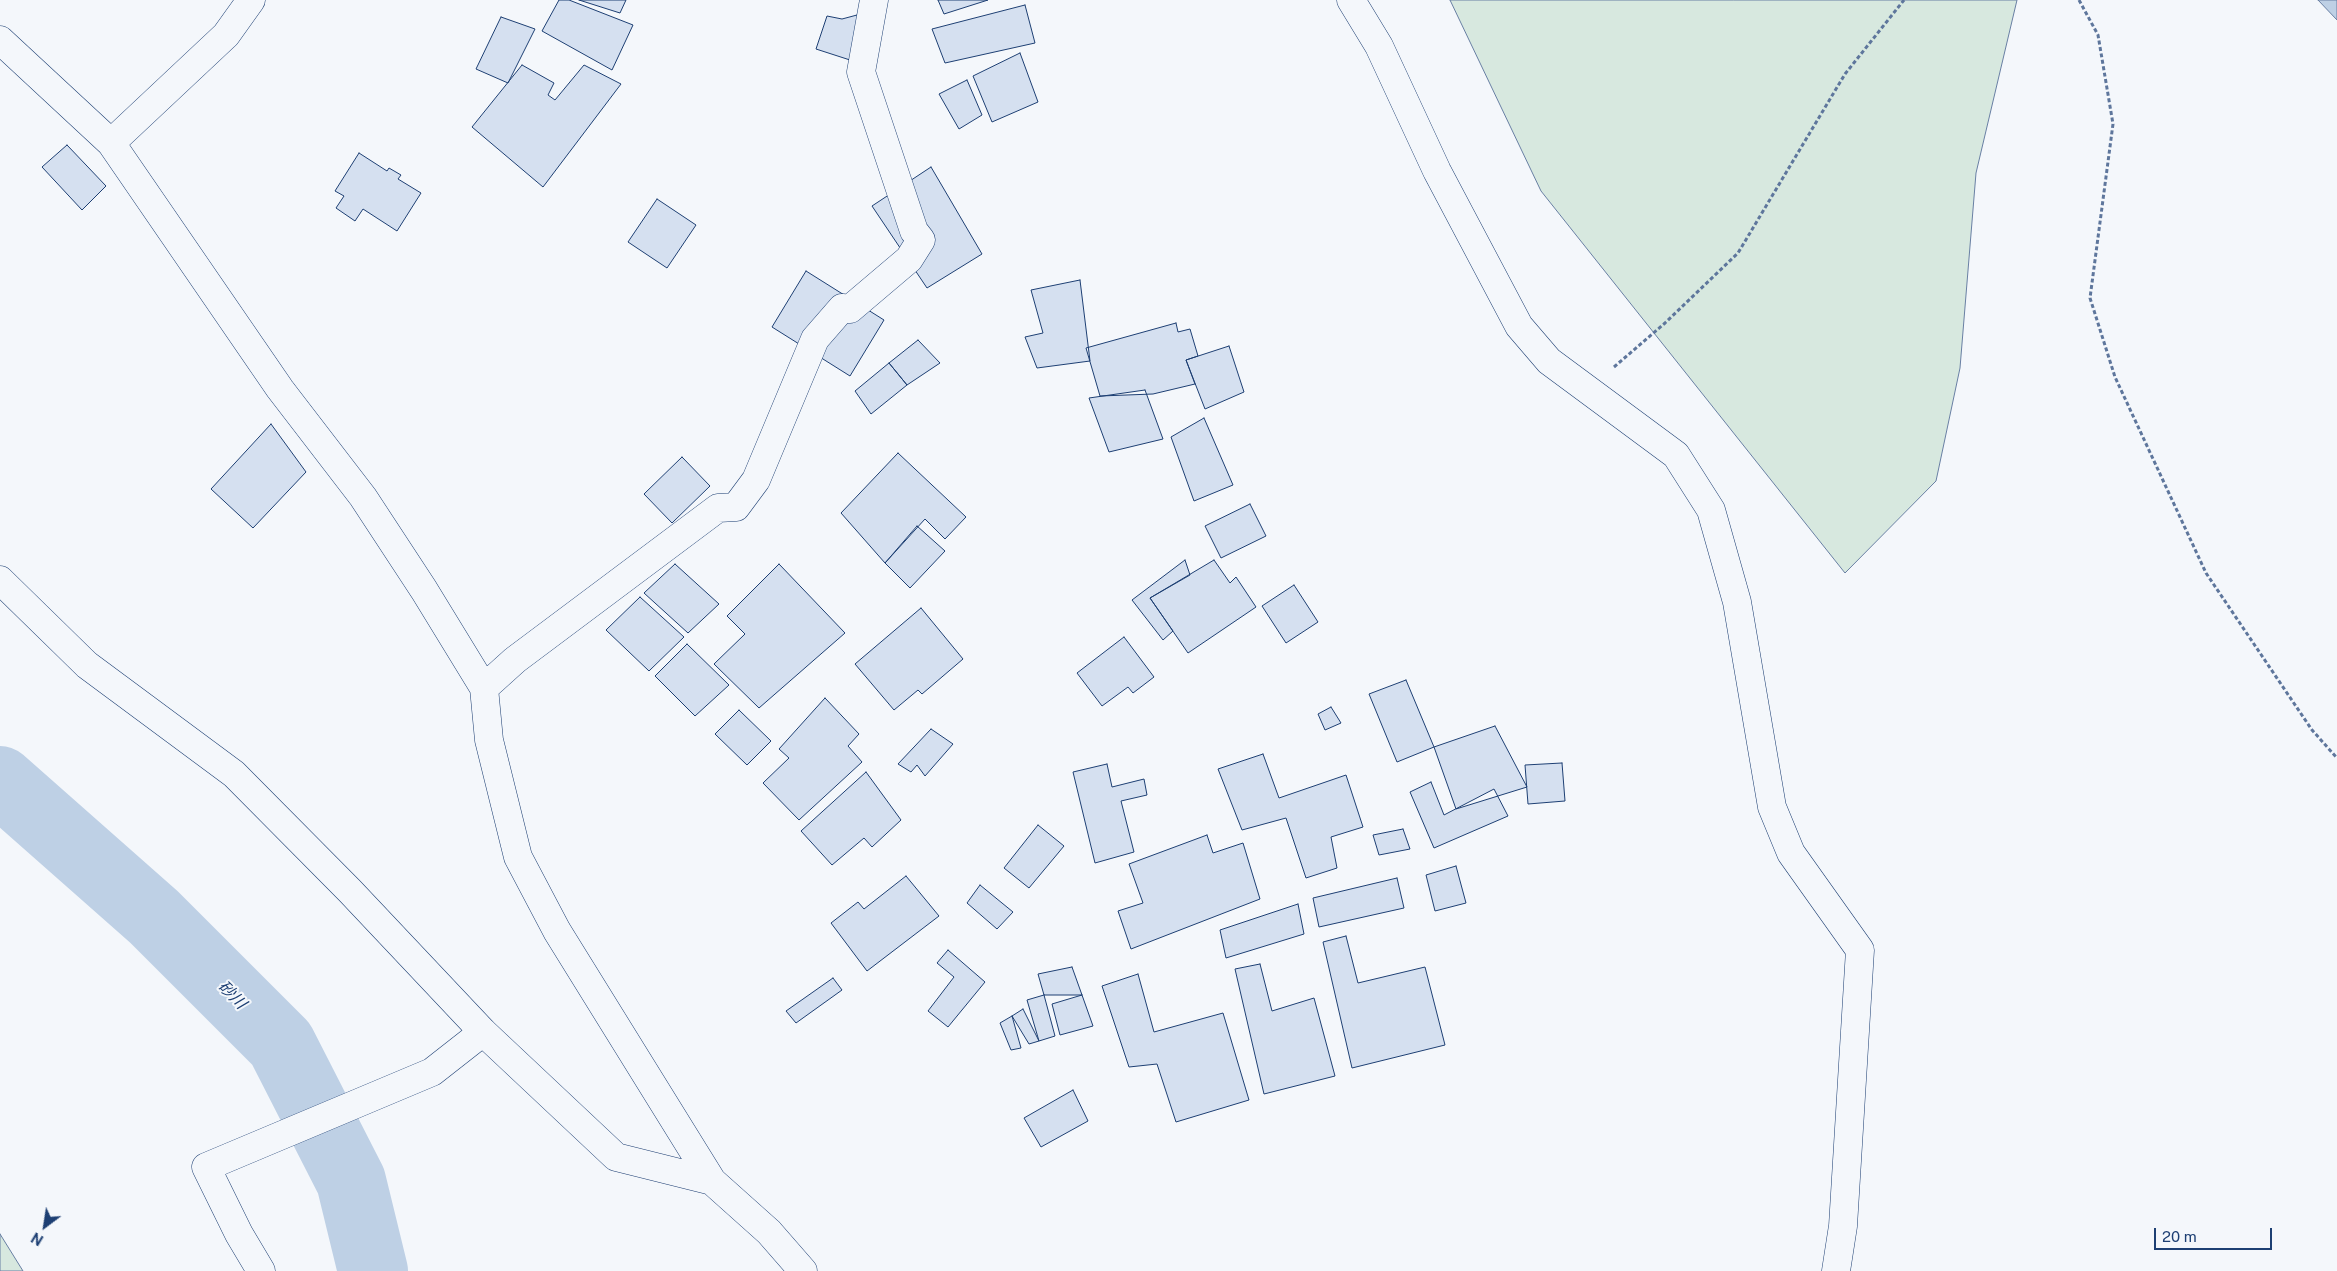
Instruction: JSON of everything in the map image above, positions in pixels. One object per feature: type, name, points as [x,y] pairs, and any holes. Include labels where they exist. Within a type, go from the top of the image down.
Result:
[{"type":"street","points":[[111,143],[226,35],[252,0]]},
{"type":"street","points":[[484,688],[515,660],[718,508],[736,507],[756,480],[815,339],[842,308],[850,309],[909,259],[921,240],[914,232],[861,72],[874,0]]},
{"type":"street","points":[[1351,0],[1379,46],[1437,171],[1519,326],[1549,361],[1676,455],[1711,510],[1737,602],[1772,807],[1791,853],[1860,950],[1843,1226],[1836,1271]]},
{"type":"street","points":[[0,40],[111,143],[280,389],[362,497],[424,590],[484,688],[489,740],[518,857],[557,930],[712,1181],[769,1232],[803,1271]]},
{"type":"street","points":[[0,580],[87,664],[234,774],[350,891],[484,1032],[616,1157],[712,1181]]},
{"type":"street","points":[[261,1271],[239,1234],[206,1167],[432,1072],[484,1032]]},
{"type":"path","points":[[1588,389],[1665,322],[1738,254],[1845,74],[1904,0]]},
{"type":"path","points":[[2079,0],[2098,35],[2113,124],[2090,298],[2115,377],[2206,572],[2312,730],[2337,758]]},
{"type":"shaded area","points":[[1450,0],[2017,0],[1976,173],[1960,368],[1936,481],[1845,573],[1541,191]]},
{"type":"shaded area","points":[[0,1234],[23,1271],[0,1271]]},
{"type":"water","points":[[2318,0],[2337,0],[2337,20]]},
{"type":"building","points":[[559,0],[569,0],[633,25],[612,70],[542,31]]},
{"type":"building","points":[[579,0],[626,0],[620,13]]},
{"type":"building","points":[[938,0],[988,0],[944,14]]},
{"type":"building","points":[[1025,5],[1035,43],[945,63],[932,29]]},
{"type":"building","points":[[872,11],[850,60],[816,49],[827,16],[842,19]]},
{"type":"building","points":[[501,17],[535,29],[508,83],[476,69]]},
{"type":"building","points":[[1020,53],[1038,102],[992,122],[973,76]]},
{"type":"building","points":[[522,65],[554,83],[548,95],[555,100],[584,65],[621,84],[543,187],[472,127]]},
{"type":"building","points":[[967,80],[982,115],[959,129],[939,94]]},
{"type":"building","points":[[67,145],[106,186],[82,210],[42,167]]},
{"type":"building","points":[[359,153],[387,171],[389,168],[401,175],[398,179],[421,193],[397,231],[363,209],[355,221],[336,208],[344,196],[335,191]]},
{"type":"building","points":[[931,167],[982,254],[927,288],[872,206]]},
{"type":"building","points":[[657,199],[696,225],[667,268],[628,242]]},
{"type":"building","points":[[806,271],[884,320],[850,376],[772,327]]},
{"type":"building","points":[[1080,280],[1090,361],[1037,368],[1025,337],[1043,333],[1031,290]]},
{"type":"building","points":[[1176,323],[1178,332],[1190,329],[1198,356],[1186,360],[1195,384],[1153,394],[1100,396],[1086,348]]},
{"type":"building","points":[[918,340],[940,363],[907,385],[889,363]]},
{"type":"building","points":[[1229,346],[1244,392],[1205,409],[1186,360]]},
{"type":"building","points":[[889,363],[907,385],[871,414],[855,391]]},
{"type":"building","points":[[1145,390],[1163,439],[1109,452],[1089,398]]},
{"type":"building","points":[[1204,418],[1233,485],[1194,501],[1171,437]]},
{"type":"building","points":[[271,424],[306,472],[253,528],[211,489]]},
{"type":"building","points":[[898,453],[966,517],[945,539],[925,519],[885,563],[841,513]]},
{"type":"building","points":[[682,457],[710,486],[672,523],[644,494]]},
{"type":"building","points":[[1250,504],[1266,536],[1221,558],[1205,526]]},
{"type":"building","points":[[917,526],[945,551],[910,588],[885,563]]},
{"type":"building","points":[[1185,560],[1190,575],[1150,598],[1173,631],[1163,640],[1132,600]]},
{"type":"building","points":[[1214,560],[1230,583],[1236,577],[1256,607],[1188,653],[1150,598]]},
{"type":"building","points":[[675,564],[719,604],[688,633],[644,593]]},
{"type":"building","points":[[779,564],[845,633],[759,708],[714,664],[745,634],[727,616]]},
{"type":"building","points":[[1294,585],[1318,622],[1286,643],[1262,606]]},
{"type":"building","points":[[640,597],[684,637],[649,671],[606,630]]},
{"type":"building","points":[[921,608],[963,659],[922,694],[918,690],[894,710],[855,664]]},
{"type":"building","points":[[1124,637],[1154,677],[1133,693],[1128,687],[1102,706],[1077,673]]},
{"type":"building","points":[[687,644],[729,685],[695,716],[655,676]]},
{"type":"building","points":[[1406,680],[1434,747],[1397,762],[1369,694]]},
{"type":"building","points":[[825,698],[859,734],[848,746],[862,762],[799,820],[763,783],[789,758],[779,749]]},
{"type":"building","points":[[1331,707],[1341,723],[1325,730],[1318,714]]},
{"type":"building","points":[[739,710],[771,741],[747,765],[715,734]]},
{"type":"building","points":[[1495,726],[1527,787],[1456,809],[1434,747]]},
{"type":"building","points":[[931,729],[953,744],[925,776],[917,765],[911,772],[898,764]]},
{"type":"building","points":[[1263,754],[1279,798],[1346,775],[1363,827],[1331,837],[1337,868],[1306,878],[1286,818],[1242,830],[1218,769]]},
{"type":"building","points":[[1562,763],[1565,801],[1528,804],[1525,765]]},
{"type":"building","points":[[1107,764],[1112,787],[1144,779],[1147,795],[1121,801],[1134,852],[1095,863],[1073,772]]},
{"type":"building","points":[[866,772],[901,820],[872,847],[864,838],[832,865],[801,831]]},
{"type":"building","points":[[1431,782],[1444,815],[1494,789],[1508,816],[1434,848],[1410,792]]},
{"type":"building","points":[[1038,825],[1064,846],[1029,888],[1004,868]]},
{"type":"building","points":[[1403,829],[1410,849],[1379,855],[1373,835]]},
{"type":"building","points":[[1207,835],[1213,853],[1243,843],[1260,899],[1131,949],[1118,911],[1143,903],[1129,864]]},
{"type":"building","points":[[1456,866],[1466,903],[1435,911],[1426,875]]},
{"type":"building","points":[[906,876],[939,916],[867,971],[831,923],[858,902],[864,909]]},
{"type":"building","points":[[1397,878],[1404,908],[1319,927],[1313,898]]},
{"type":"building","points":[[980,885],[1013,912],[997,929],[967,903]]},
{"type":"building","points":[[1298,904],[1304,934],[1226,958],[1220,930]]},
{"type":"building","points":[[1346,936],[1358,983],[1425,967],[1445,1045],[1352,1068],[1323,942]]},
{"type":"building","points":[[948,950],[985,982],[948,1027],[928,1011],[954,977],[937,963]]},
{"type":"building","points":[[1260,964],[1272,1011],[1314,998],[1335,1076],[1264,1094],[1235,969]]},
{"type":"building","points":[[1072,967],[1082,995],[1044,995],[1038,974]]},
{"type":"building","points":[[1138,974],[1154,1032],[1223,1013],[1249,1100],[1176,1122],[1157,1064],[1129,1067],[1102,986]]},
{"type":"building","points":[[833,978],[842,990],[796,1023],[786,1011]]},
{"type":"building","points":[[1044,995],[1055,1036],[1039,1041],[1027,1000]]},
{"type":"building","points":[[1082,995],[1093,1026],[1060,1035],[1052,1004]]},
{"type":"building","points":[[1023,1009],[1039,1041],[1029,1044],[1012,1016]]},
{"type":"building","points":[[1012,1016],[1021,1048],[1011,1050],[1000,1023]]},
{"type":"building","points":[[1073,1090],[1088,1121],[1041,1147],[1024,1118]]},
{"type":"waterway","name":"砂川","points":[[0,781],[154,917],[281,1044],[351,1181],[373,1271]]}]
